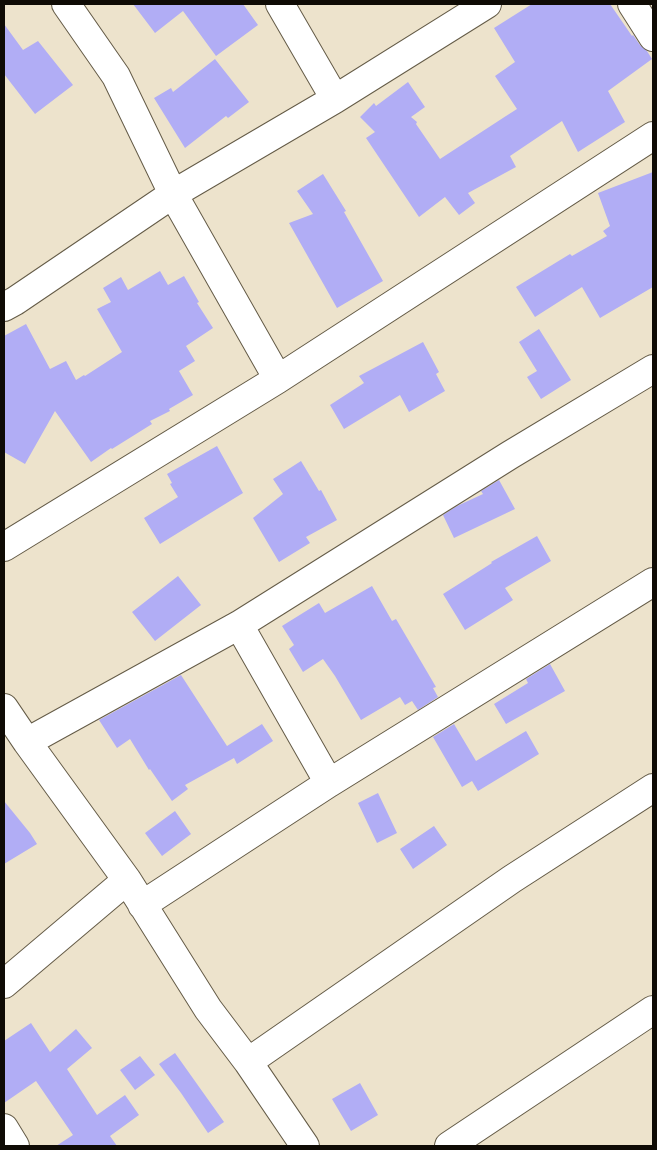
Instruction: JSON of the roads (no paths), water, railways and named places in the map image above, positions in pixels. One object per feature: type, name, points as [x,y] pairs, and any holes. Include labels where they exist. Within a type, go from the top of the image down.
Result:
[{"type":"street","points":[[66,4],[116,76],[173,194],[278,379]]},
{"type":"street","points":[[280,4],[335,99]]},
{"type":"street","points":[[8,296],[173,194],[335,99],[487,4]]},
{"type":"street","points":[[632,4],[653,37]]},
{"type":"street","points":[[4,547],[278,379],[653,136]]},
{"type":"street","points":[[27,742],[239,625],[510,455],[653,370]]},
{"type":"street","points":[[142,905],[329,783],[653,582]]},
{"type":"street","points":[[239,625],[329,783]]},
{"type":"street","points":[[4,708],[127,880],[208,1009],[248,1062],[306,1146]]},
{"type":"street","points":[[248,1062],[512,879],[653,788]]},
{"type":"street","points":[[4,984],[127,880]]},
{"type":"street","points":[[449,1146],[653,1010]]},
{"type":"street","points":[[4,1128],[15,1146]]}]
